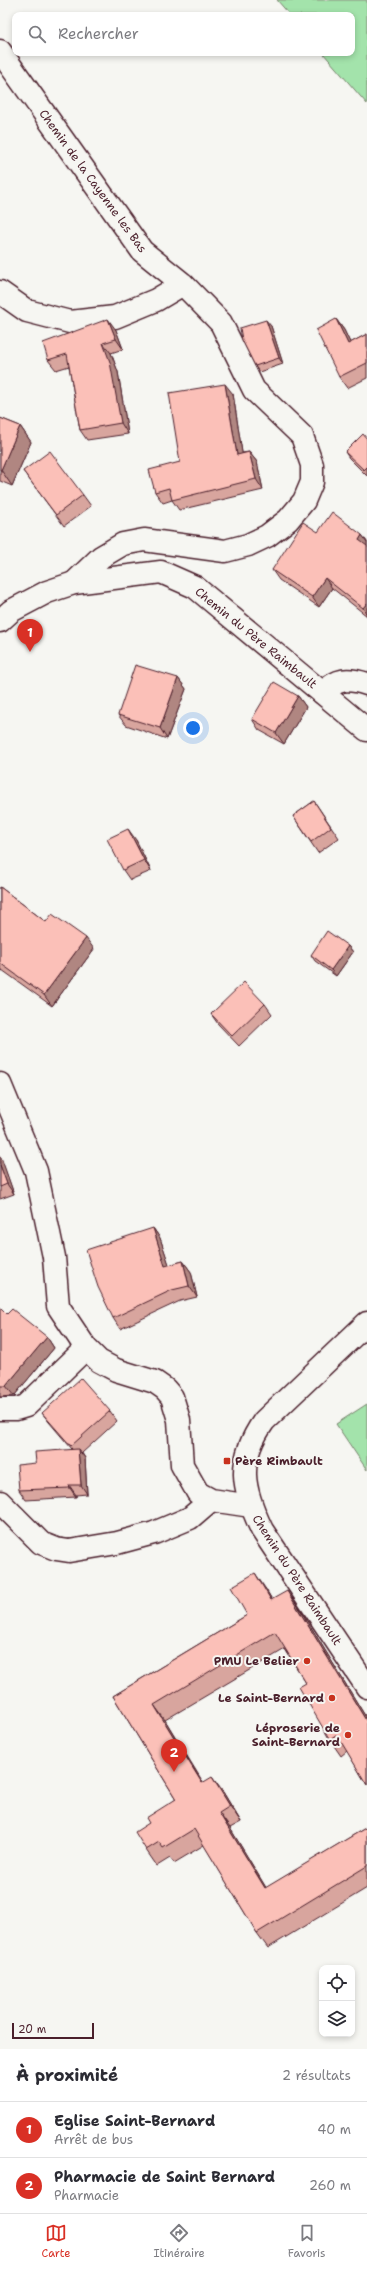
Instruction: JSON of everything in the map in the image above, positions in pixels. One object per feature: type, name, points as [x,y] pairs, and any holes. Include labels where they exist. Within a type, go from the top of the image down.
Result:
[{"type":"street","name":"Chemin de la Cayenne les Bas","points":[[0,51],[142,251],[182,284],[221,323],[254,390],[302,436],[312,465],[312,482],[304,501],[288,520],[267,536],[248,545],[225,551],[144,540],[123,544],[101,557],[74,583]]},
{"type":"street","points":[[0,292],[26,311],[70,322],[115,317],[156,300],[182,284]]},
{"type":"street","name":"Chemin du Père Raimbault","points":[[0,621],[11,611],[47,592],[74,583],[161,572],[195,587],[367,730]]},
{"type":"street","points":[[323,693],[332,683],[347,680],[367,684]]},
{"type":"street","points":[[0,1084],[36,1171],[54,1257],[58,1306],[86,1348],[99,1361],[110,1367],[155,1382],[165,1389],[172,1398],[179,1420],[182,1466],[198,1493],[211,1500],[251,1506]]},
{"type":"street","name":"Chemin du Père Raimbault","points":[[367,1323],[264,1421],[252,1438],[246,1457],[245,1481],[251,1506],[262,1530],[367,1687]]},
{"type":"street","points":[[0,1409],[16,1409],[26,1406],[86,1348]]},
{"type":"street","points":[[0,1502],[41,1542],[56,1549],[69,1551],[103,1546],[154,1533],[190,1518],[211,1500]]},
{"type":"green space","points":[[277,0],[367,0],[367,104],[326,56],[355,56],[355,12],[287,12]]},
{"type":"green space","points":[[367,1404],[367,1470],[336,1424]]},
{"type":"building","points":[[108,319],[116,339],[103,343],[110,362],[121,423],[80,430],[67,354],[48,360],[43,343]]},
{"type":"building","points":[[336,319],[348,344],[367,334],[367,363],[339,377],[316,330]]},
{"type":"building","points":[[266,320],[279,358],[255,366],[242,340],[240,328]]},
{"type":"building","points":[[225,384],[237,455],[249,452],[256,479],[172,500],[169,488],[155,492],[149,470],[180,462],[169,393]]},
{"type":"building","points":[[0,418],[20,426],[1,470],[0,470]]},
{"type":"building","points":[[363,434],[367,439],[367,467],[364,470],[345,452]]},
{"type":"building","points":[[50,451],[83,495],[56,515],[23,471]]},
{"type":"building","points":[[332,512],[362,535],[359,540],[367,546],[367,603],[363,608],[325,578],[312,597],[272,570],[303,522],[318,532]]},
{"type":"building","points":[[135,665],[178,678],[160,728],[118,715]]},
{"type":"building","points":[[274,682],[298,696],[276,733],[252,719]]},
{"type":"building","points":[[314,801],[331,827],[311,842],[293,816]]},
{"type":"building","points":[[128,829],[144,860],[123,870],[107,839]]},
{"type":"building","points":[[0,887],[46,922],[52,914],[86,938],[44,995],[0,963]]},
{"type":"building","points":[[327,931],[348,946],[331,970],[311,955]]},
{"type":"building","points":[[244,982],[265,1004],[232,1036],[211,1014]]},
{"type":"building","points":[[0,1165],[7,1184],[0,1187]]},
{"type":"building","points":[[153,1228],[165,1266],[183,1261],[189,1286],[172,1290],[113,1318],[98,1287],[86,1250]]},
{"type":"building","points":[[0,1307],[7,1314],[12,1309],[47,1337],[6,1386],[0,1386]]},
{"type":"building","points":[[81,1378],[110,1411],[71,1446],[42,1413]]},
{"type":"building","points":[[78,1449],[81,1485],[69,1485],[70,1488],[19,1490],[17,1465],[36,1463],[35,1452]]},
{"type":"building","points":[[255,1573],[271,1600],[287,1591],[367,1722],[367,1785],[337,1735],[330,1740],[299,1687],[306,1683],[275,1632],[154,1705],[202,1783],[212,1777],[230,1806],[219,1813],[265,1888],[367,1827],[367,1866],[257,1933],[194,1829],[163,1848],[159,1842],[146,1850],[135,1832],[149,1823],[146,1818],[176,1799],[113,1696],[247,1615],[231,1587]]},
{"type":"place","name":"Eglise Saint-Bernard","points":[[30,652]]},
{"type":"place","name":"Père Rimbault","points":[[227,1461]]},
{"type":"place","name":"PMU Le Belier","points":[[307,1661]]},
{"type":"place","name":"Le Saint-Bernard","points":[[332,1698]]},
{"type":"place","name":"Léproserie de Saint-Bernard","points":[[348,1735]]},
{"type":"place","name":"Pharmacie de Saint Bernard","points":[[174,1772]]}]
